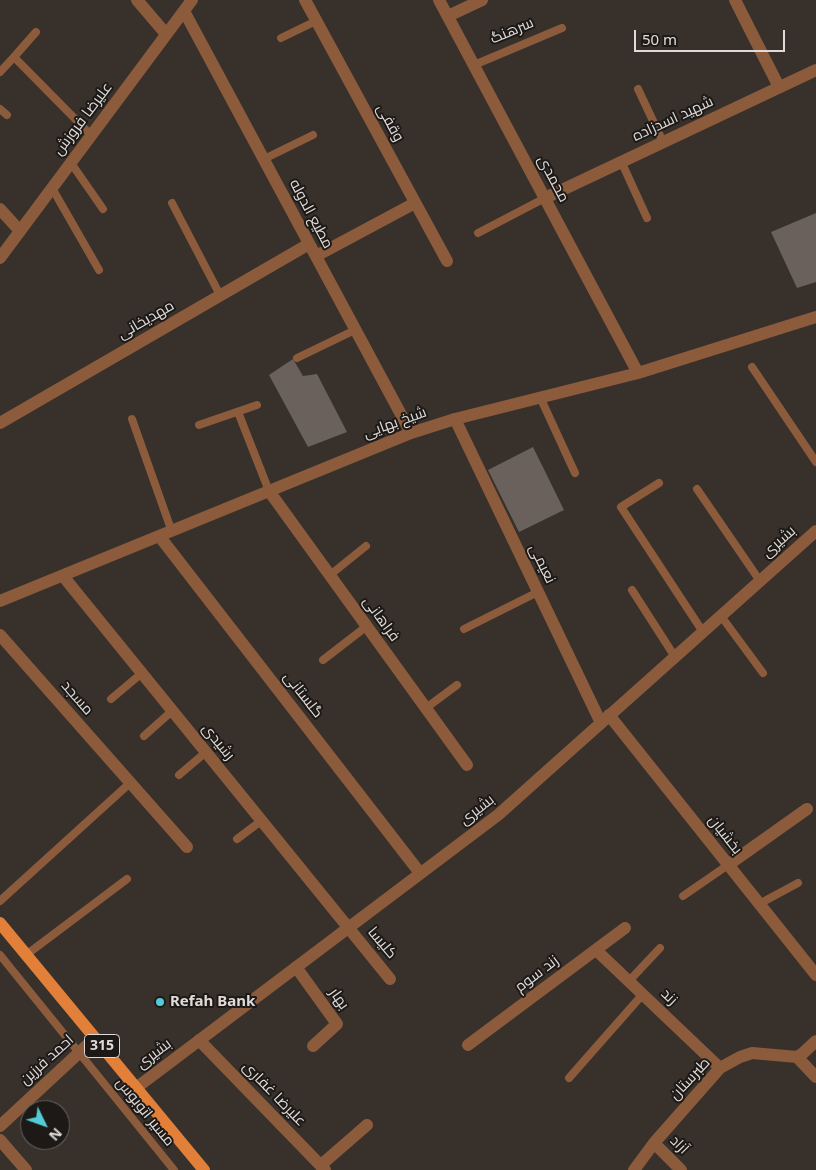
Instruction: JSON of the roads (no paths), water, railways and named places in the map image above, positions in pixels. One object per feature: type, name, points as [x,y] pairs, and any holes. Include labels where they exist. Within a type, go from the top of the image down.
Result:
[{"type":"main road","name":"315","points":[[0,923],[204,1170]]},
{"type":"street","points":[[137,0],[166,34]]},
{"type":"street","name":"علیرضا فروزش","points":[[0,258],[192,0]]},
{"type":"street","name":"وقفی","points":[[305,0],[446,261]]},
{"type":"street","name":"محمدی","points":[[439,0],[638,372]]},
{"type":"street","points":[[448,16],[482,0]]},
{"type":"street","points":[[735,0],[779,87]]},
{"type":"street","name":"مطیع الدوله","points":[[184,11],[411,433]]},
{"type":"street","name":"شهید اسدزاده","points":[[545,198],[816,70]]},
{"type":"street","points":[[316,256],[416,203]]},
{"type":"street","points":[[0,209],[20,231]]},
{"type":"street","name":"مهدیخانی","points":[[0,423],[309,244]]},
{"type":"street","name":"شیخ بهایی","points":[[0,601],[411,433],[455,419],[638,372],[816,317]]},
{"type":"street","name":"نعیمی","points":[[455,419],[538,592],[605,719]]},
{"type":"street","name":"فراهانی","points":[[269,491],[467,765]]},
{"type":"street","name":"بشیری","points":[[136,1088],[498,815],[816,531]]},
{"type":"street","name":"گلستانی","points":[[160,537],[420,874]]},
{"type":"street","name":"رشیدی","points":[[63,576],[348,928]]},
{"type":"street","name":"مسجد","points":[[0,635],[187,847]]},
{"type":"street","name":"بخشیان","points":[[605,719],[728,865],[816,975]]},
{"type":"street","points":[[728,865],[807,809]]},
{"type":"street","name":"کلیسا","points":[[348,928],[390,978]]},
{"type":"street","name":"زند سوم","points":[[468,1045],[625,928]]},
{"type":"street","name":"زند","points":[[596,950],[720,1068]]},
{"type":"street","name":"بهار","points":[[296,967],[337,1024],[313,1046]]},
{"type":"street","name":"احمد فرزین","points":[[0,1126],[95,1038]]},
{"type":"street","name":"علیرضا غفاری","points":[[199,1040],[323,1168]]},
{"type":"street","points":[[816,1041],[796,1057],[816,1077]]},
{"type":"street","name":"طبرستان","points":[[634,1170],[654,1143],[720,1068],[752,1053],[796,1057]]},
{"type":"street","points":[[323,1168],[367,1125]]},
{"type":"street","points":[[0,1140],[26,1170]]},
{"type":"street","name":"آزاد","points":[[654,1143],[681,1170]]},
{"type":"lane","points":[[281,38],[316,21]]},
{"type":"lane","name":"سرهنگ","points":[[474,65],[562,28]]},
{"type":"lane","points":[[0,72],[36,32]]},
{"type":"lane","points":[[14,57],[91,135]]},
{"type":"lane","points":[[638,88],[663,142]]},
{"type":"lane","points":[[0,108],[8,115]]},
{"type":"lane","points":[[264,159],[313,135]]},
{"type":"lane","points":[[621,161],[647,218]]},
{"type":"lane","points":[[71,163],[103,209]]},
{"type":"lane","points":[[52,188],[99,270]]},
{"type":"lane","points":[[478,233],[545,198]]},
{"type":"lane","points":[[172,203],[220,295]]},
{"type":"lane","points":[[298,358],[355,330]]},
{"type":"lane","points":[[752,367],[816,462]]},
{"type":"lane","points":[[540,397],[575,474]]},
{"type":"lane","points":[[199,426],[257,405]]},
{"type":"lane","points":[[238,412],[269,491]]},
{"type":"lane","points":[[132,419],[172,532]]},
{"type":"lane","points":[[659,483],[622,507],[703,632]]},
{"type":"lane","points":[[696,489],[760,581]]},
{"type":"lane","points":[[330,576],[366,546]]},
{"type":"lane","points":[[632,590],[675,657]]},
{"type":"lane","points":[[464,629],[538,592]]},
{"type":"lane","points":[[721,616],[763,673]]},
{"type":"lane","points":[[323,660],[367,626]]},
{"type":"lane","points":[[111,699],[142,673]]},
{"type":"lane","points":[[426,708],[457,685]]},
{"type":"lane","points":[[144,736],[172,711]]},
{"type":"lane","points":[[179,775],[206,752]]},
{"type":"lane","points":[[0,901],[130,783]]},
{"type":"lane","points":[[238,839],[261,820]]},
{"type":"lane","points":[[683,896],[728,865]]},
{"type":"lane","points":[[26,955],[127,878]]},
{"type":"lane","points":[[759,904],[798,883]]},
{"type":"lane","points":[[629,981],[660,948]]},
{"type":"lane","name":"مسیر اتوبوس","points":[[0,955],[174,1170]]},
{"type":"lane","points":[[569,1078],[643,994]]},
{"type":"place","name":"Refah Bank","points":[[160,1002]]}]
